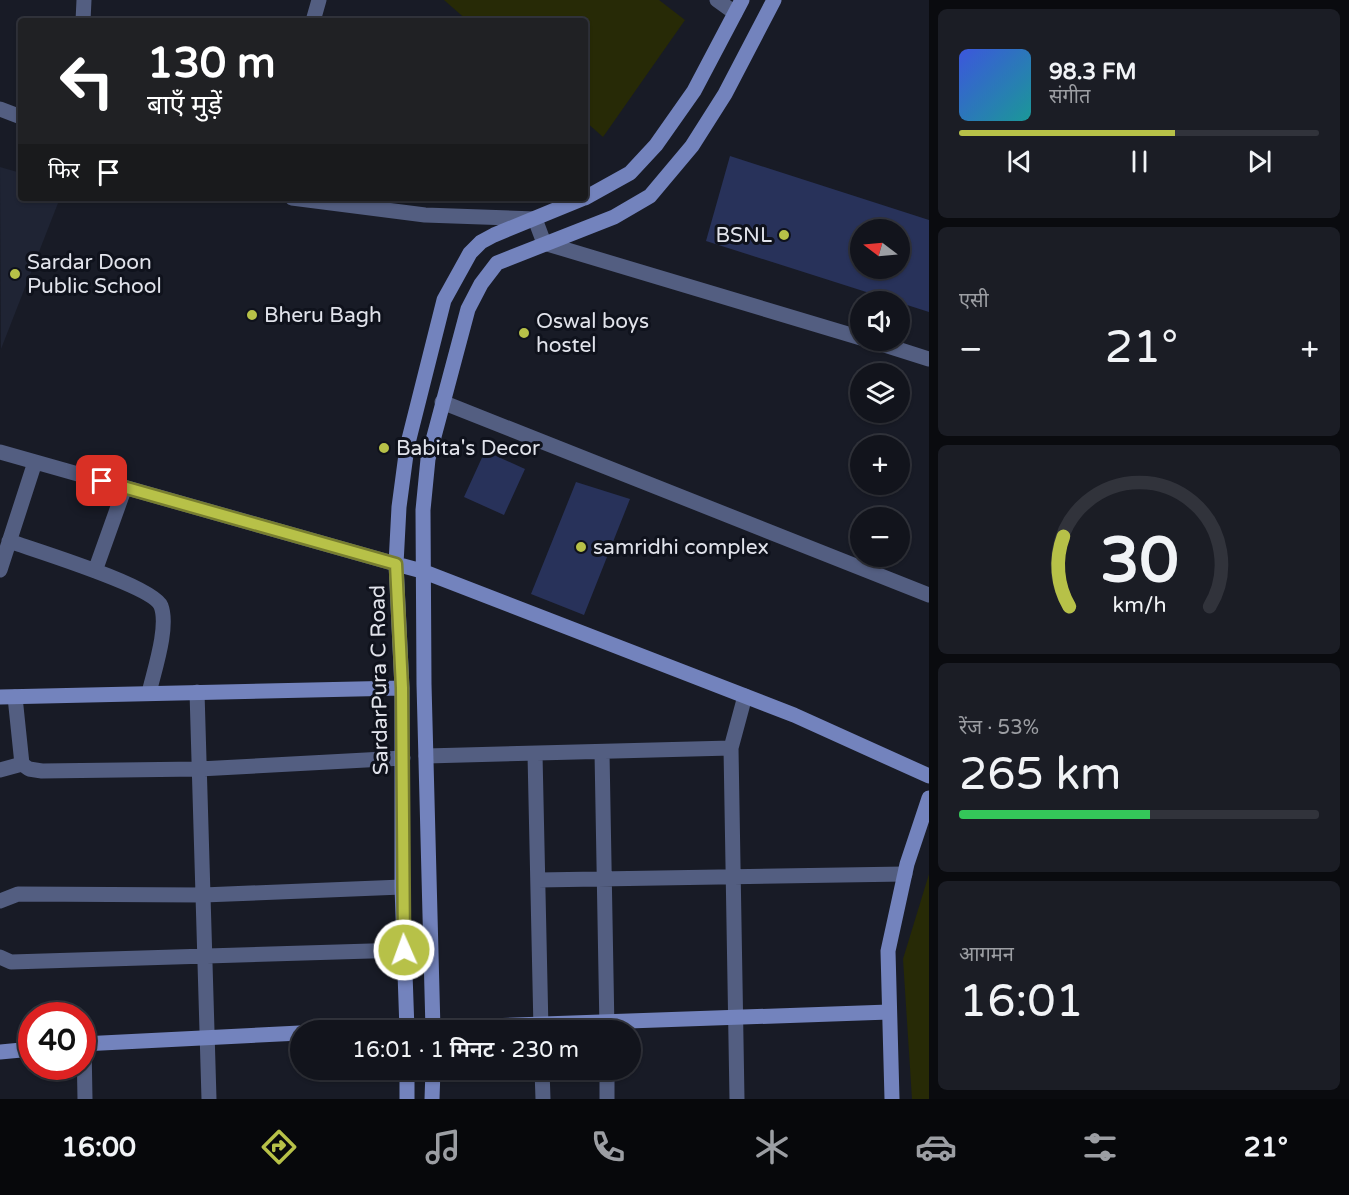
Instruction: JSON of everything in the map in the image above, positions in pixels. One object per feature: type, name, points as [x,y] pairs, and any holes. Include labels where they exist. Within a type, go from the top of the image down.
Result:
[{"type":"street","points":[[83,18],[84,0]]},
{"type":"street","points":[[314,18],[319,0]]},
{"type":"street","points":[[717,0],[738,7]]},
{"type":"street","points":[[433,1020],[422,571],[423,510],[428,459],[468,309],[481,284],[497,263],[614,217],[650,196],[692,146],[719,103],[774,0]]},
{"type":"street","name":"SardarPura C Road","points":[[588,196],[630,173],[656,145],[694,91],[738,7]]},
{"type":"street","points":[[0,109],[18,116]]},
{"type":"street","points":[[315,201],[425,215],[535,219],[544,243]]},
{"type":"street","name":"SardarPura C Road","points":[[406,1020],[402,887],[402,688],[396,564],[399,507],[407,447],[444,300],[470,253],[482,242],[578,201]]},
{"type":"street","points":[[544,243],[850,335]]},
{"type":"street","points":[[906,351],[929,358]]},
{"type":"street","points":[[442,402],[929,595]]},
{"type":"street","points":[[0,452],[422,571],[794,715],[929,776]]},
{"type":"street","points":[[0,570],[35,462]]},
{"type":"street","points":[[95,571],[125,487]]},
{"type":"street","points":[[9,541],[95,571],[157,599],[161,607],[162,633],[149,693]]},
{"type":"street","points":[[402,688],[7,697],[22,764],[29,769],[42,771],[199,769],[402,758]]},
{"type":"street","points":[[197,692],[209,1099]]},
{"type":"street","points":[[737,1099],[731,748],[745,696]]},
{"type":"street","points":[[426,756],[731,748]]},
{"type":"street","points":[[602,752],[607,1020]]},
{"type":"street","points":[[535,754],[541,1020]]},
{"type":"street","points":[[0,771],[22,764]]},
{"type":"street","points":[[892,1099],[888,951],[905,874],[929,798]]},
{"type":"street","points":[[538,880],[905,874]]},
{"type":"street","points":[[0,901],[18,894],[203,895],[402,887]]},
{"type":"street","points":[[0,957],[11,962],[404,950]]},
{"type":"street","points":[[641,1024],[737,1017],[889,1012]]},
{"type":"street","points":[[96,1043],[290,1034]]},
{"type":"street","points":[[0,1052],[18,1050]]},
{"type":"street","points":[[84,1080],[85,1099]]},
{"type":"street","points":[[407,1080],[407,1099]]},
{"type":"street","points":[[432,1099],[433,1080]]},
{"type":"street","points":[[542,1080],[543,1099]]},
{"type":"street","points":[[607,1080],[607,1099]]},
{"type":"shaded area","name":"Sardar Doon Public School","points":[[0,167],[18,172],[18,201],[59,201],[1,349]]},
{"type":"green space","points":[[444,0],[659,0],[685,20],[603,137],[588,124],[588,18],[465,18]]},
{"type":"green space","points":[[929,874],[929,1099],[912,1099],[903,959]]},
{"type":"building","name":"BSNL","points":[[730,156],[929,220],[929,312],[910,306],[910,291],[863,291],[706,241]]},
{"type":"building","points":[[485,451],[525,469],[504,515],[464,497]]},
{"type":"building","name":"samridhi complex","points":[[576,482],[630,499],[584,615],[531,594]]},
{"type":"place","name":"BSNL","points":[[784,235]]},
{"type":"place","name":"Sardar Doon Public School","points":[[15,274]]},
{"type":"place","name":"Bheru Bagh","points":[[252,315]]},
{"type":"place","name":"Oswal boys hostel","points":[[524,333]]},
{"type":"place","name":"Babita's Decor","points":[[384,448]]},
{"type":"place","name":"samridhi complex","points":[[581,547]]},
{"type":"route","points":[[102,481],[396,564],[402,688],[404,950]]}]
